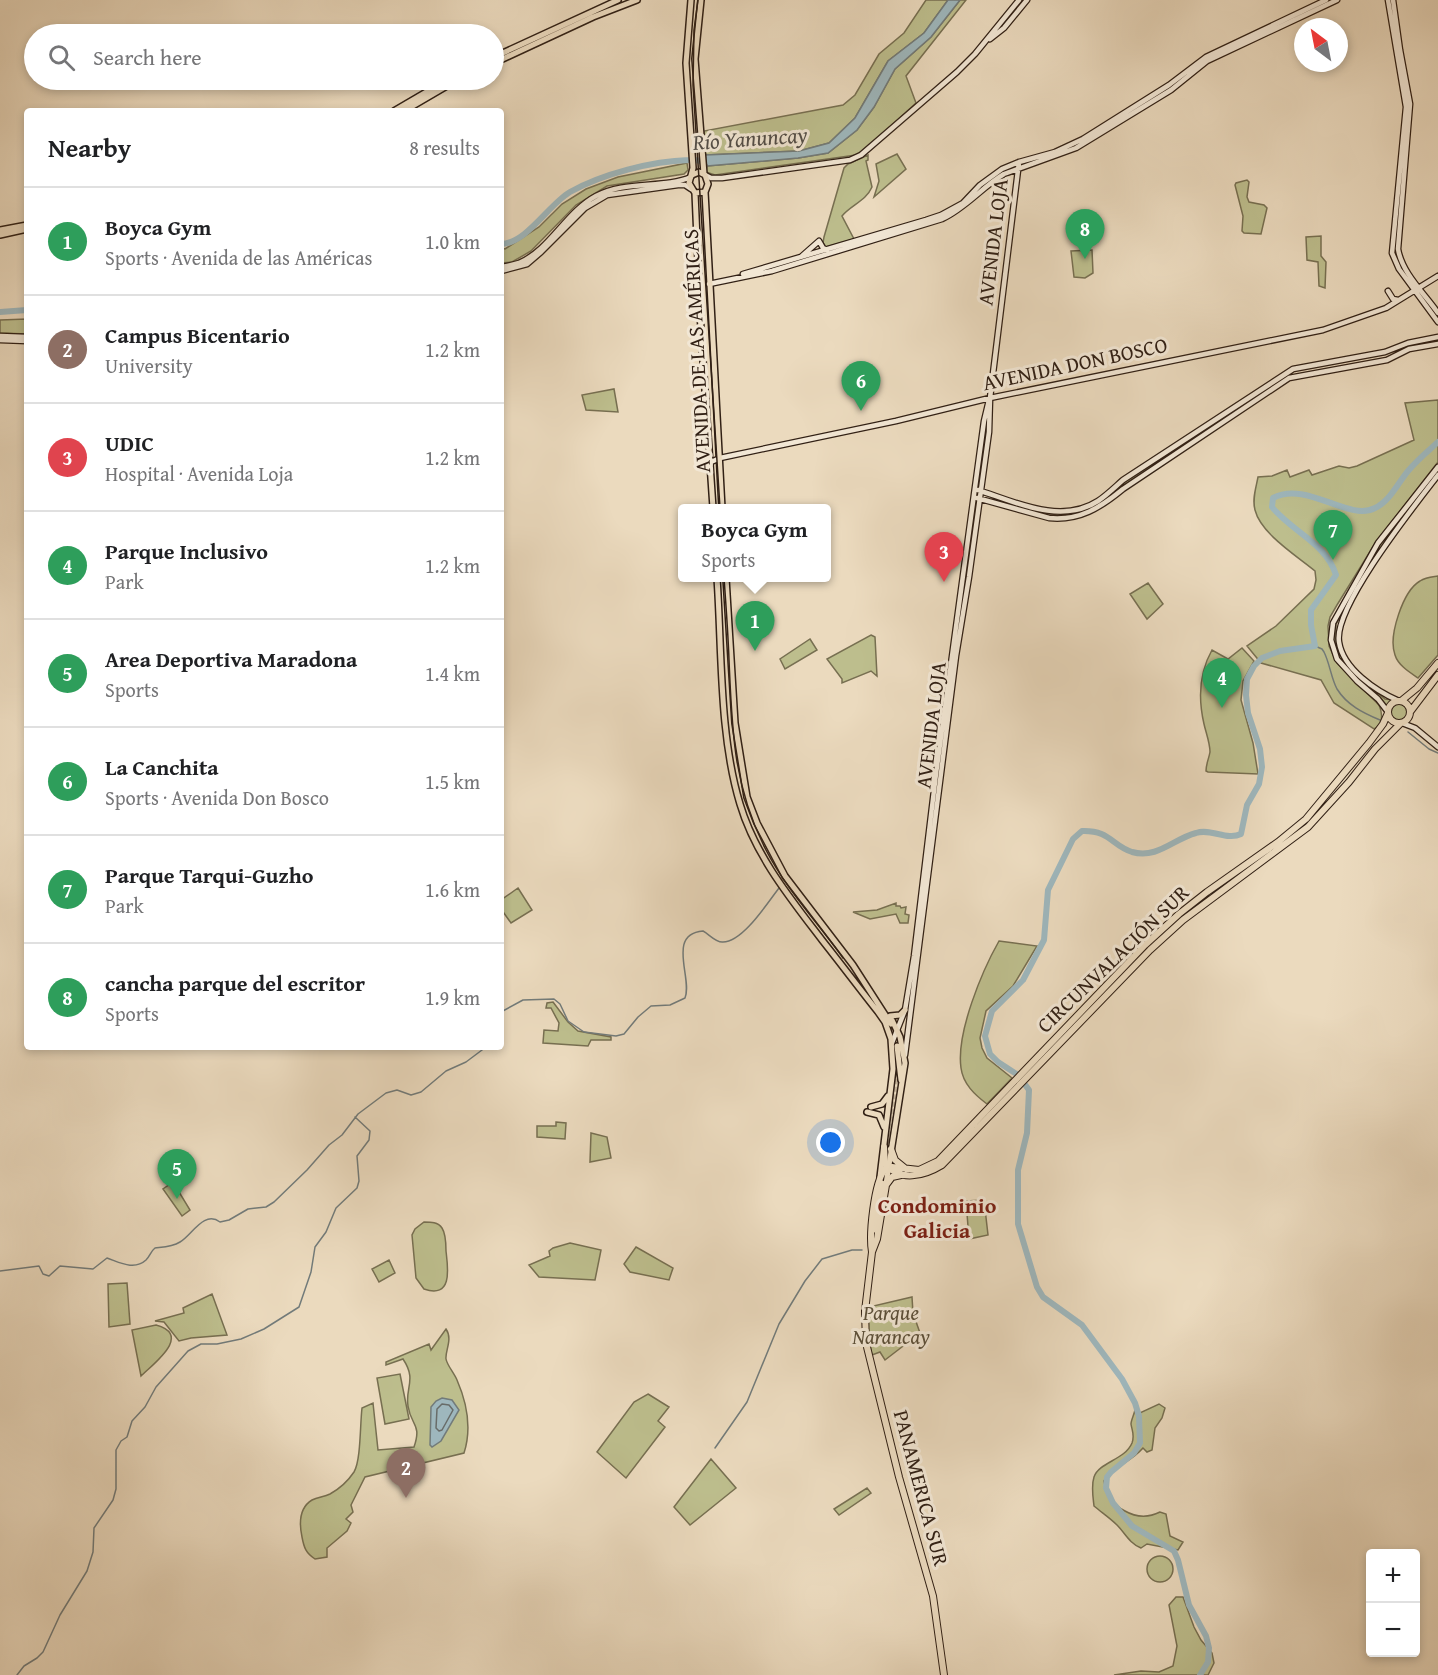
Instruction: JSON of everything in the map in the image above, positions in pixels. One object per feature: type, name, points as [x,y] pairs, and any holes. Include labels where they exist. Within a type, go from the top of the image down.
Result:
[{"type":"highway","name":"CIRCUNVALACIÓN SUR","points":[[907,1173],[924,1175],[942,1165],[1141,949],[1206,892],[1278,842],[1305,819],[1363,751],[1383,724],[1390,705],[1400,701],[1417,688],[1438,663]]},
{"type":"highway","name":"CIRCUNVALACIÓN SUR","points":[[1025,1073],[1183,920],[1308,827],[1375,749],[1407,719],[1438,675]]},
{"type":"highway","points":[[1400,701],[1408,706],[1410,713]]},
{"type":"highway","points":[[1388,713],[1392,721],[1402,723]]},
{"type":"highway","points":[[888,1148],[885,1164],[888,1168],[895,1173],[907,1173]]},
{"type":"highway","points":[[888,1148],[907,1173]]},
{"type":"highway","points":[[888,1168],[883,1172],[883,1183],[907,1173]]},
{"type":"highway","name":"PANAMERICA SUR","points":[[883,1183],[873,1243],[865,1333],[868,1355],[933,1596],[944,1675]]},
{"type":"main road","points":[[504,52],[618,0]]},
{"type":"main road","points":[[504,58],[593,17],[637,0]]},
{"type":"main road","name":"AVENIDA DE LAS AMÉRICAS","points":[[691,0],[687,81],[693,168],[691,176],[713,504]]},
{"type":"main road","name":"AVENIDA DE LAS AMÉRICAS","points":[[701,0],[695,59],[696,90],[701,153],[708,182],[706,190],[709,283],[722,504]]},
{"type":"main road","points":[[983,45],[1019,0]]},
{"type":"main road","points":[[504,268],[527,258],[584,203],[608,190],[678,180],[697,172],[704,172],[711,178],[722,178],[846,161],[861,155],[942,86],[983,45],[1004,28],[1027,0]]},
{"type":"main road","points":[[709,283],[926,220],[953,209],[963,203],[992,176],[1070,147],[1169,85],[1206,57],[1326,0]]},
{"type":"main road","points":[[709,283],[772,271],[942,219],[965,206],[995,179],[1019,165],[1076,148],[1171,90],[1208,61],[1337,0]]},
{"type":"main road","points":[[1388,0],[1406,107],[1392,253],[1398,269],[1438,313]]},
{"type":"main road","points":[[1393,0],[1410,104],[1398,249],[1402,264],[1438,322]]},
{"type":"main road","points":[[687,81],[696,90]]},
{"type":"main road","points":[[399,108],[430,90]]},
{"type":"main road","points":[[409,108],[441,90]]},
{"type":"main road","name":"AVENIDA LOJA","points":[[904,1058],[977,498],[986,407],[990,398],[1019,165]]},
{"type":"main road","points":[[504,268],[527,264],[585,208],[607,195],[678,185],[685,185],[693,191],[706,190],[722,178]]},
{"type":"main road","points":[[0,233],[24,228]]},
{"type":"main road","points":[[800,258],[819,242],[827,250]]},
{"type":"main road","name":"AVENIDA DON BOSCO","points":[[711,462],[720,458],[896,421],[990,398],[1312,332],[1359,318],[1401,300],[1438,276]]},
{"type":"main road","points":[[1388,291],[1393,299],[1401,300]]},
{"type":"main road","points":[[978,490],[1057,512],[1084,508],[1293,369],[1386,352],[1408,343],[1438,336]]},
{"type":"main road","points":[[0,338],[24,339]]},
{"type":"main road","points":[[977,498],[1049,518],[1059,519],[1086,514],[1101,507],[1123,489],[1289,378],[1387,360],[1409,349],[1438,344]]},
{"type":"main road","points":[[1388,713],[1378,699],[1357,681],[1338,659],[1331,640],[1333,623],[1378,543],[1438,467]]},
{"type":"main road","points":[[1400,701],[1384,694],[1347,663],[1339,642],[1339,629],[1343,615],[1381,552],[1438,475]]},
{"type":"main road","name":"AVENIDA LOJA","points":[[895,1045],[897,1030],[905,1010],[977,498]]},
{"type":"main road","points":[[717,582],[726,728],[740,804],[750,831],[778,881],[885,1022],[895,1045],[903,1084]]},
{"type":"main road","points":[[726,582],[735,723],[747,797],[757,823],[787,880],[890,1016],[897,1030],[904,1058],[903,1084],[888,1148],[883,1183]]},
{"type":"main road","points":[[1410,713],[1411,723],[1415,728],[1438,747]]},
{"type":"main road","points":[[1402,723],[1415,728]]},
{"type":"main road","points":[[839,961],[875,1002],[890,1024],[858,973]]},
{"type":"main road","points":[[890,1016],[900,1015],[905,1010]]},
{"type":"main road","points":[[885,1133],[895,1045]]},
{"type":"main road","points":[[888,1148],[883,1123],[879,1115],[869,1109],[882,1104],[891,1092]]},
{"type":"green space","points":[[926,0],[948,0],[924,33],[888,61],[855,118],[829,143],[799,151],[705,155],[704,131],[843,105],[855,95],[879,54],[904,33]]},
{"type":"green space","points":[[960,0],[966,0],[906,76],[916,103],[856,155],[715,175],[706,172],[707,166],[828,153],[857,130],[874,107],[895,69],[931,37]]},
{"type":"green space","points":[[897,154],[906,169],[874,197],[879,181],[876,164]]},
{"type":"green space","points":[[868,155],[866,161],[872,187],[866,196],[842,216],[854,239],[826,247],[823,243],[824,237],[844,168]]},
{"type":"green space","points":[[687,163],[688,170],[684,174],[607,186],[576,205],[531,251],[512,262],[504,263],[504,249],[539,227],[562,204],[586,189],[618,177]]},
{"type":"green space","points":[[1247,180],[1249,182],[1247,197],[1249,202],[1264,205],[1267,208],[1261,234],[1242,231],[1243,216],[1235,185]]},
{"type":"green space","points":[[1321,236],[1321,256],[1326,262],[1325,288],[1319,286],[1318,262],[1307,260],[1306,237]]},
{"type":"green space","points":[[1092,250],[1093,273],[1085,278],[1074,277],[1071,251]]},
{"type":"green space","points":[[24,319],[24,334],[0,333],[0,320]]},
{"type":"green space","points":[[614,389],[618,412],[586,410],[582,395]]},
{"type":"green space","points":[[1438,400],[1438,462],[1376,542],[1330,617],[1328,626],[1329,646],[1337,663],[1379,705],[1381,718],[1374,729],[1334,703],[1321,680],[1261,663],[1247,646],[1276,626],[1314,589],[1316,580],[1315,571],[1280,544],[1264,528],[1254,506],[1255,489],[1258,477],[1272,476],[1287,470],[1290,477],[1309,470],[1312,475],[1339,466],[1349,468],[1414,440],[1405,403]]},
{"type":"green space","points":[[1191,439],[1193,440],[1191,442],[1126,484],[1103,503],[1082,512],[1082,510],[1101,501],[1124,482]]},
{"type":"green space","points":[[1438,468],[1438,473],[1380,550],[1336,624],[1336,641],[1346,663],[1385,699],[1393,700],[1387,709],[1339,658],[1334,641],[1334,623],[1379,544]]},
{"type":"green space","points":[[1438,576],[1438,655],[1418,678],[1396,659],[1393,647],[1395,626],[1403,604],[1414,586],[1424,579]]},
{"type":"green space","points":[[1148,583],[1163,604],[1147,619],[1130,594]]},
{"type":"green space","points":[[871,635],[875,637],[877,676],[871,671],[842,683],[842,679],[827,659]]},
{"type":"green space","points":[[810,639],[817,650],[785,669],[780,659]]},
{"type":"green space","points":[[1242,648],[1254,661],[1243,681],[1241,700],[1253,743],[1258,774],[1208,772],[1206,768],[1210,749],[1200,695],[1204,668],[1212,650],[1228,659]]},
{"type":"green space","points":[[1395,704],[1403,704],[1408,709],[1406,720],[1395,722],[1390,717],[1390,709]]},
{"type":"green space","points":[[518,888],[532,910],[511,923],[504,913],[504,898]]},
{"type":"green space","points":[[896,903],[896,906],[901,908],[906,907],[905,914],[909,915],[908,923],[900,923],[896,914],[870,919],[853,912],[877,910]]},
{"type":"green space","points":[[999,941],[1037,946],[1013,986],[986,1011],[980,1038],[982,1048],[987,1058],[1012,1078],[987,1104],[974,1093],[964,1079],[960,1054],[966,1020],[985,969]]},
{"type":"green space","points":[[553,1002],[578,1031],[611,1037],[611,1040],[591,1040],[588,1046],[543,1043],[544,1030],[558,1031],[559,1023],[551,1008],[546,1008],[547,1003]]},
{"type":"green space","points":[[556,1122],[566,1123],[565,1139],[537,1137],[537,1126],[556,1126]]},
{"type":"green space","points":[[591,1133],[607,1137],[611,1158],[590,1162]]},
{"type":"green space","points":[[173,1182],[190,1210],[182,1216],[163,1189]]},
{"type":"green space","points":[[984,1200],[988,1235],[969,1239],[966,1201]]},
{"type":"green space","points":[[424,1222],[440,1226],[446,1239],[448,1273],[447,1280],[440,1290],[424,1289],[416,1278],[412,1235],[415,1229]]},
{"type":"green space","points":[[570,1243],[601,1250],[595,1280],[539,1277],[529,1265],[550,1256],[549,1251],[553,1248]]},
{"type":"green space","points":[[636,1247],[673,1268],[669,1280],[630,1272],[624,1264]]},
{"type":"green space","points":[[389,1260],[395,1273],[379,1282],[372,1269]]},
{"type":"green space","points":[[127,1283],[130,1324],[109,1327],[108,1284]]},
{"type":"green space","points":[[212,1294],[227,1335],[179,1341],[164,1322],[155,1321],[184,1313],[183,1308]]},
{"type":"green space","name":"Parque Narancay","points":[[912,1297],[913,1313],[920,1333],[885,1360],[880,1352],[872,1355],[868,1335],[869,1307]]},
{"type":"green space","points":[[156,1325],[166,1330],[171,1336],[171,1342],[161,1357],[141,1376],[132,1330]]},
{"type":"green space","points":[[446,1329],[449,1341],[446,1359],[461,1389],[466,1407],[468,1434],[464,1453],[365,1477],[351,1505],[353,1512],[346,1519],[351,1523],[347,1531],[327,1548],[327,1557],[315,1559],[307,1552],[304,1544],[300,1526],[302,1512],[312,1500],[337,1490],[354,1472],[359,1451],[362,1408],[373,1403],[378,1450],[414,1447],[417,1434],[409,1413],[407,1399],[410,1378],[407,1366],[403,1359],[386,1365],[386,1362],[429,1344],[431,1350]]},
{"type":"green space","points":[[400,1374],[409,1419],[385,1424],[377,1378]]},
{"type":"green space","points":[[648,1394],[669,1407],[658,1421],[665,1427],[626,1478],[597,1452],[634,1402]]},
{"type":"green space","points":[[1159,1404],[1165,1408],[1155,1428],[1152,1450],[1147,1452],[1143,1448],[1104,1481],[1111,1498],[1124,1511],[1142,1516],[1160,1512],[1166,1514],[1170,1536],[1183,1542],[1178,1550],[1147,1544],[1141,1548],[1137,1546],[1114,1522],[1094,1506],[1092,1488],[1094,1477],[1101,1468],[1129,1449],[1133,1440],[1131,1424],[1135,1410],[1140,1413]]},
{"type":"green space","points":[[711,1459],[736,1488],[690,1525],[674,1507]]},
{"type":"green space","points":[[867,1488],[871,1493],[839,1515],[834,1509]]},
{"type":"green space","points":[[1160,1556],[1169,1560],[1173,1569],[1169,1578],[1160,1582],[1151,1578],[1147,1569],[1151,1560]]},
{"type":"green space","points":[[1176,1597],[1183,1597],[1194,1627],[1212,1653],[1214,1663],[1208,1675],[1114,1675],[1141,1671],[1159,1672],[1173,1666],[1177,1646],[1169,1605]]},
{"type":"water","points":[[948,0],[960,0],[931,37],[895,69],[874,107],[857,130],[828,153],[707,166],[705,155],[799,151],[829,143],[855,118],[888,61],[924,33]]},
{"type":"water","points":[[442,1398],[452,1400],[459,1410],[441,1441],[432,1447],[430,1445],[431,1407]]},
{"type":"waterway","name":"Río Yanuncay","points":[[504,243],[520,237],[562,198],[583,185],[628,170],[659,163],[707,161]]},
{"type":"waterway","name":"Río Yanuncay","points":[[0,312],[24,310]]},
{"type":"waterway","points":[[1200,1675],[1208,1662],[1209,1648],[1206,1636],[1189,1605],[1174,1551],[1132,1526],[1113,1503],[1106,1488],[1107,1477],[1134,1453],[1140,1443],[1139,1416],[1135,1403],[1122,1379],[1082,1325],[1043,1297],[1037,1287],[1018,1224],[1018,1170],[1027,1133],[1029,1090],[1018,1075],[990,1054],[985,1036],[992,1011],[1023,980],[1044,940],[1048,890],[1073,839],[1082,831],[1099,833],[1125,849],[1141,853],[1158,851],[1196,833],[1207,832],[1230,836],[1241,834],[1247,805],[1259,784],[1262,767],[1260,749],[1248,713],[1247,679],[1254,666],[1262,658],[1280,651],[1315,646],[1311,610],[1336,575],[1324,554],[1272,507],[1273,498],[1286,494],[1299,494],[1352,510],[1364,511],[1375,508],[1385,501],[1411,467],[1438,442]]},
{"type":"waterway","points":[[1315,646],[1324,652],[1335,685],[1341,695],[1356,708],[1380,720]]},
{"type":"waterway","points":[[1408,732],[1429,749],[1438,753]]},
{"type":"waterway","points":[[504,1010],[523,1000],[554,999],[560,1004],[568,1021],[584,1032],[616,1036],[624,1034],[651,1006],[670,1005],[685,998],[687,990],[683,949],[686,940],[692,934],[703,931],[723,942],[739,936],[779,888]]},
{"type":"waterway","points":[[0,1271],[39,1266],[43,1274],[49,1276],[60,1266],[93,1269],[107,1258],[126,1265],[137,1265],[146,1260],[155,1248],[171,1246],[185,1239],[203,1221],[214,1219],[220,1222],[229,1220],[248,1209],[266,1207],[274,1202],[329,1145],[342,1135],[358,1114],[386,1093],[397,1090],[411,1095],[421,1092],[446,1071],[466,1062],[482,1050]]},
{"type":"waterway","points":[[17,1675],[24,1666],[43,1652],[60,1615],[87,1571],[93,1552],[94,1528],[113,1500],[116,1489],[116,1450],[121,1441],[127,1437],[132,1421],[145,1407],[156,1387],[188,1351],[201,1344],[217,1344],[241,1339],[264,1329],[299,1307],[311,1272],[315,1247],[326,1232],[336,1208],[357,1188],[359,1181],[357,1156],[369,1140],[370,1131],[355,1117]]},
{"type":"waterway","points":[[715,1448],[747,1402],[779,1324],[805,1281],[822,1259],[852,1250],[862,1250]]},
{"type":"tunnel","points":[[890,1025],[894,1041]]},
{"type":"tunnel","points":[[890,1144],[898,1066]]},
{"type":"tram line","points":[[698,0],[694,30],[693,85],[720,504]]},
{"type":"tram line","points":[[724,582],[733,734],[747,803],[755,826],[774,864],[843,958]]},
{"type":"place","name":"cancha parque del escritor","points":[[1085,259]]},
{"type":"place","name":"La Canchita","points":[[861,411]]},
{"type":"place","name":"Parque Tarqui-Guzho","points":[[1333,560]]},
{"type":"place","name":"UDIC","points":[[944,582]]},
{"type":"place","name":"Boyca Gym","points":[[755,651]]},
{"type":"place","name":"Parque Inclusivo","points":[[1222,708]]},
{"type":"place","name":"Area Deportiva Maradona","points":[[177,1199]]},
{"type":"place","name":"Campus Bicentario","points":[[406,1498]]},
{"type":"district","name":"Condominio Galicia","points":[[937,1218]]}]
